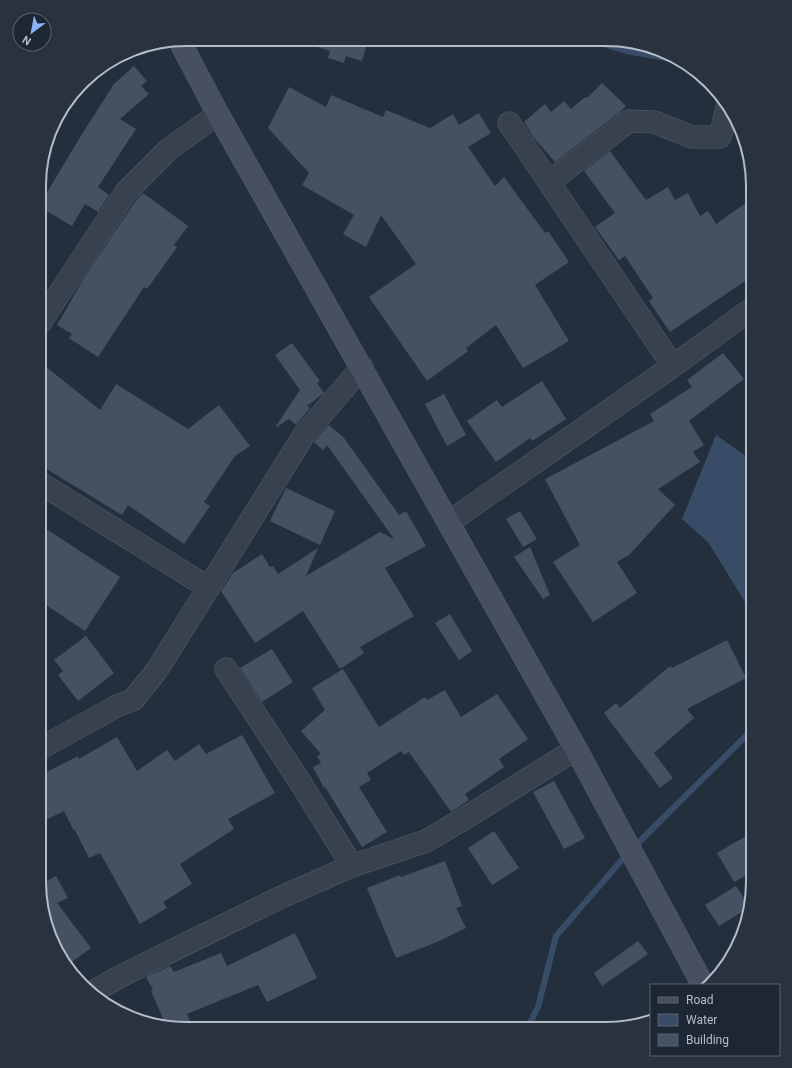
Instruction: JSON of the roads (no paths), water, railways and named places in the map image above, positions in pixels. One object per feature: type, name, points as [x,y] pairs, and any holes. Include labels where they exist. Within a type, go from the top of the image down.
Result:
[{"type":"main road","points":[[182,46],[218,114],[576,749],[702,983]]},
{"type":"street","points":[[46,314],[126,192],[168,150],[218,114]]},
{"type":"street","points":[[549,182],[629,121],[654,122],[692,138],[720,137],[726,114]]},
{"type":"street","points":[[509,123],[673,366]]},
{"type":"street","points":[[449,522],[673,366],[746,313]]},
{"type":"street","points":[[46,745],[119,704],[134,700],[157,670],[304,435],[362,367]]},
{"type":"street","points":[[46,487],[209,588]]},
{"type":"street","points":[[226,669],[302,785],[352,866]]},
{"type":"street","points":[[97,990],[121,976],[271,902],[352,866],[426,841],[576,749]]},
{"type":"water","points":[[716,435],[746,456],[746,604],[708,542],[682,519]]},
{"type":"waterway","points":[[610,46],[626,51],[661,57]]},
{"type":"waterway","points":[[634,847],[746,736]]},
{"type":"waterway","points":[[530,1022],[538,1007],[556,936],[627,854]]}]
